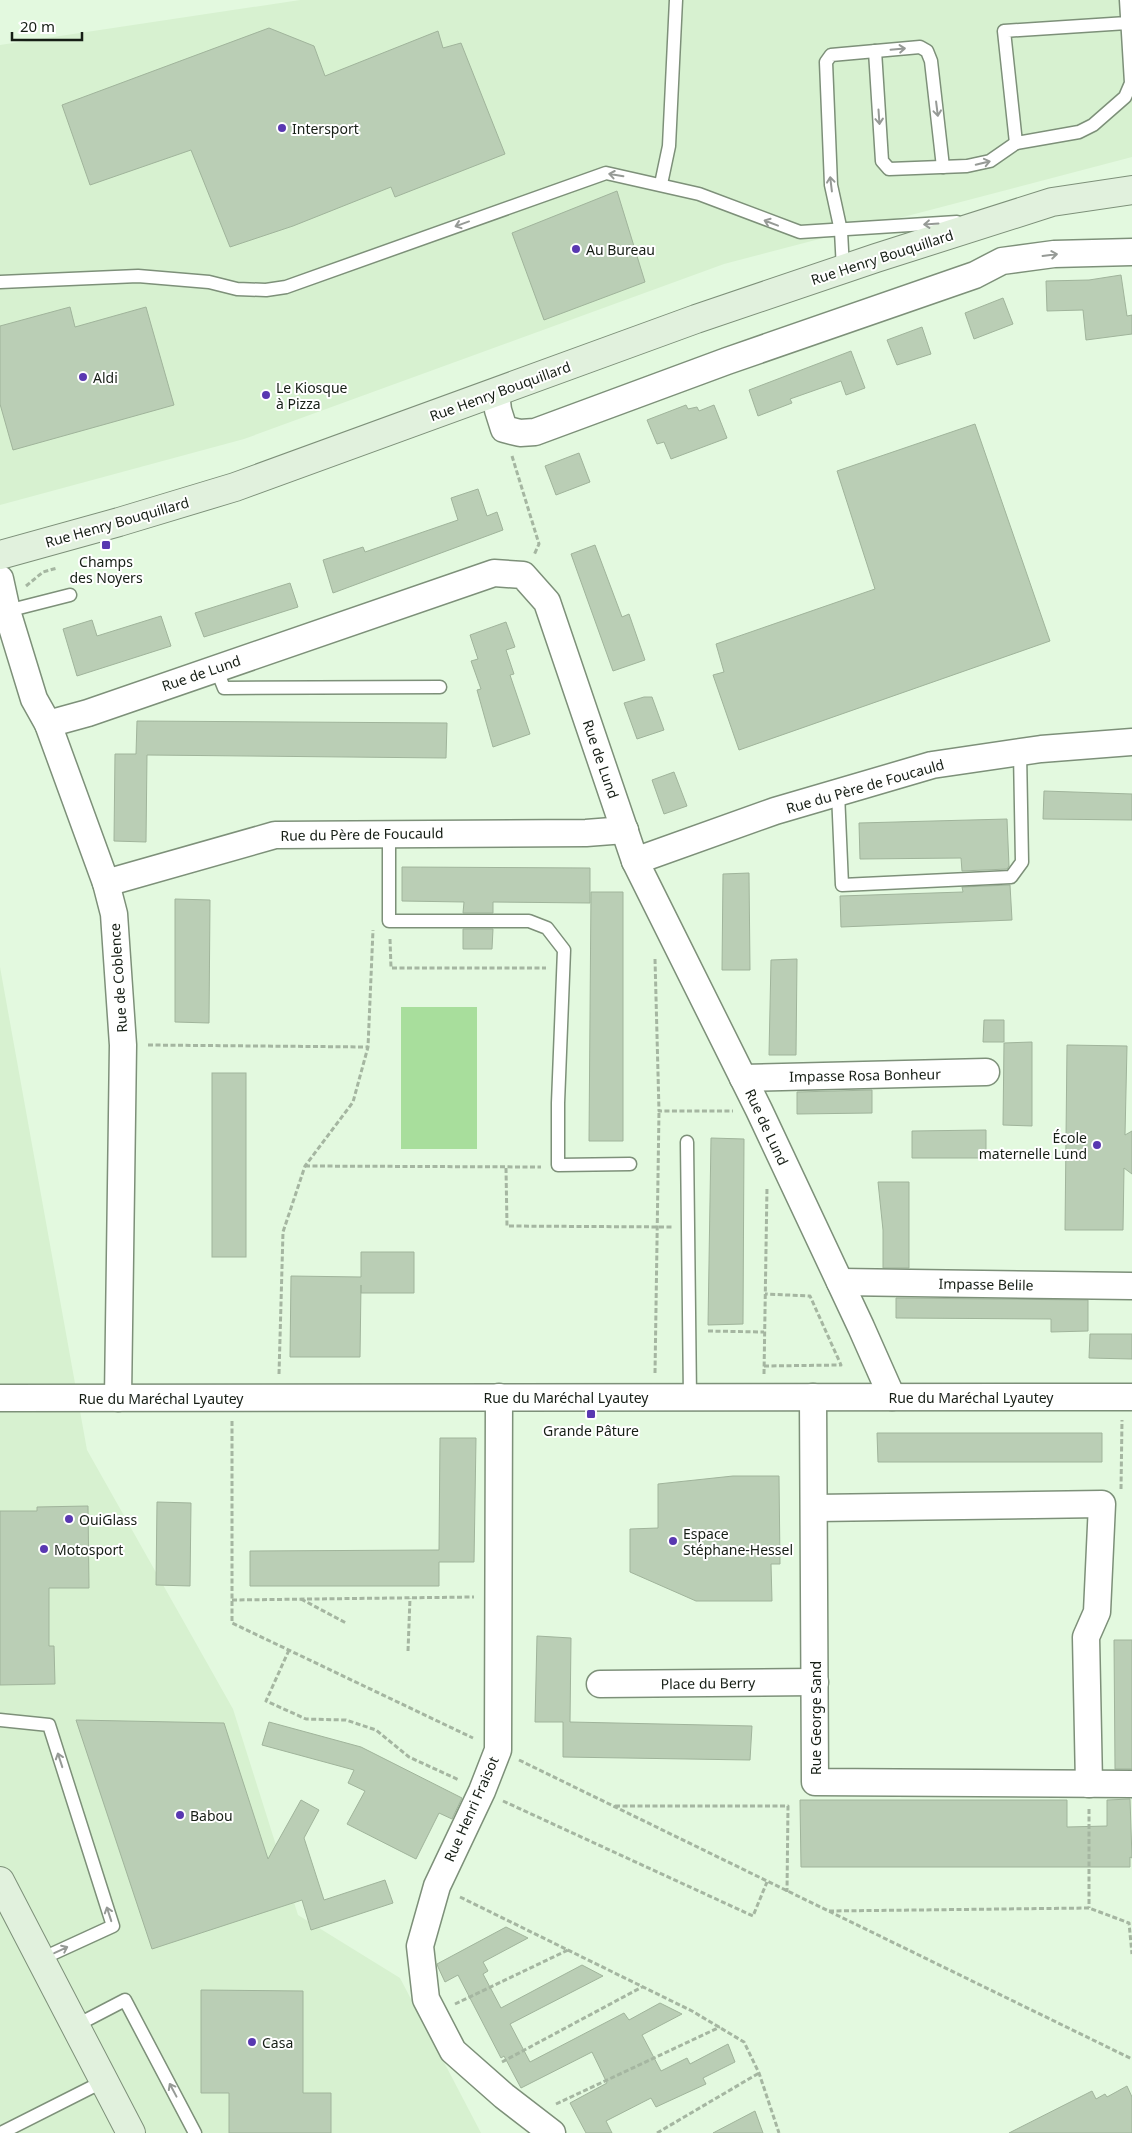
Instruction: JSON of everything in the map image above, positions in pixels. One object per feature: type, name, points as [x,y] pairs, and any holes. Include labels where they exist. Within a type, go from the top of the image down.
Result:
[{"type":"main road","name":"Rue Henry Bouquillard","points":[[0,555],[235,487],[696,319],[843,269],[1052,202],[1132,190]]},
{"type":"main road","name":"Rue Henry Bouquillard","points":[[997,220],[1051,212],[1132,196]]},
{"type":"main road","name":"Rue Henry Bouquillard","points":[[1051,212],[1132,207]]},
{"type":"main road","points":[[0,1881],[42,1958],[131,2133]]},
{"type":"street","points":[[496,393],[498,410],[504,429],[520,433],[535,432],[737,358],[975,275],[1002,261],[1054,254],[1132,252]]},
{"type":"street","name":"Rue de Lund","points":[[48,724],[88,713],[494,573],[523,575],[547,602],[635,861],[743,1078],[840,1282],[892,1397]]},
{"type":"street","name":"Rue de Coblence","points":[[0,579],[7,611],[34,699],[48,724],[106,883],[114,914],[123,1045],[118,1398]]},
{"type":"street","name":"Rue du Père de Foucauld","points":[[635,861],[775,811],[932,765],[1020,752],[1132,742]]},
{"type":"street","name":"Rue du Père de Foucauld","points":[[106,883],[275,835],[586,833],[625,830]]},
{"type":"street","name":"Impasse Rosa Bonheur","points":[[743,1078],[986,1072]]},
{"type":"street","name":"Impasse Belile","points":[[840,1282],[1132,1286]]},
{"type":"street","name":"Rue du Maréchal Lyautey","points":[[0,1398],[1127,1396]]},
{"type":"street","name":"Rue Henri Fraisot","points":[[499,1397],[498,1750],[482,1791],[437,1886],[420,1946],[426,1999],[453,2050],[479,2074],[552,2133]]},
{"type":"street","name":"Rue George Sand","points":[[813,1397],[815,1782],[1132,1784]]},
{"type":"street","points":[[815,1508],[1111,1499],[1097,1612],[1086,1637],[1089,1784]]},
{"type":"street","name":"Place du Berry","points":[[600,1684],[815,1682]]},
{"type":"lane","points":[[661,184],[669,146],[676,0]]},
{"type":"lane","points":[[875,51],[882,161],[885,166],[889,169],[967,166],[990,161],[1016,143],[1079,132],[1093,125],[1125,97],[1130,83],[1126,0]]},
{"type":"lane","points":[[1016,143],[1004,31],[1127,24]]},
{"type":"lane","points":[[843,269],[841,231],[831,185],[826,62],[831,55],[920,47],[927,51],[931,61],[944,167]]},
{"type":"lane","points":[[0,282],[138,276],[209,282],[237,289],[266,290],[286,287],[600,175],[618,175],[699,194],[800,232],[997,220]]},
{"type":"lane","points":[[7,611],[70,595]]},
{"type":"lane","points":[[216,668],[224,688],[440,687]]},
{"type":"lane","points":[[838,792],[842,885],[1011,877],[1022,862],[1020,752]]},
{"type":"lane","points":[[389,833],[389,921],[528,921],[547,928],[564,950],[558,1103],[558,1165],[630,1164]]},
{"type":"lane","points":[[687,1142],[690,1397]]},
{"type":"lane","points":[[0,1720],[49,1725],[113,1926],[42,1958]]},
{"type":"lane","points":[[75,2026],[125,2000],[196,2133]]},
{"type":"lane","points":[[1,2133],[104,2081]]},
{"type":"path","points":[[504,429],[539,544],[523,575]]},
{"type":"path","points":[[278,1398],[283,1232],[304,1166],[353,1102],[368,1048],[373,921]]},
{"type":"path","points":[[389,921],[391,968],[564,968]]},
{"type":"path","points":[[655,1397],[659,1111],[655,940],[670,933]]},
{"type":"path","points":[[123,1045],[368,1048]]},
{"type":"path","points":[[659,1111],[758,1110]]},
{"type":"path","points":[[763,1397],[767,1170],[776,1148]]},
{"type":"path","points":[[304,1166],[506,1168],[558,1165]]},
{"type":"path","points":[[506,1168],[507,1226],[687,1227]]},
{"type":"path","points":[[764,1366],[842,1365],[810,1296],[765,1294]]},
{"type":"path","points":[[689,1331],[764,1332]]},
{"type":"path","points":[[1111,1499],[1127,1396]]},
{"type":"path","points":[[232,1398],[232,1623],[498,1750],[1132,2059]]},
{"type":"path","points":[[232,1600],[498,1596]]},
{"type":"path","points":[[408,1651],[410,1598]]},
{"type":"path","points":[[300,1599],[346,1623]]},
{"type":"path","points":[[1089,1784],[1089,1908]]},
{"type":"path","points":[[612,1806],[788,1806],[787,1892]]},
{"type":"path","points":[[437,1886],[642,1987],[720,2027],[744,2042],[759,2073],[779,2133]]},
{"type":"path","points":[[826,1911],[1089,1908],[1129,1923],[1132,1954]]},
{"type":"path","points":[[434,2014],[568,1950]]},
{"type":"path","points":[[479,2074],[642,1987]]},
{"type":"path","points":[[530,2116],[720,2027]]},
{"type":"path","points":[[657,2133],[759,2073]]},
{"type":"shaded area","points":[[300,0],[1132,0],[1132,157],[724,264],[244,439],[0,505],[0,45]]},
{"type":"shaded area","points":[[0,967],[87,1450],[233,1709],[298,1915],[400,1978],[481,2133],[0,2133]]},
{"type":"green space","points":[[401,1007],[477,1007],[477,1149],[401,1149]]},
{"type":"building","name":"Intersport","points":[[269,28],[314,46],[325,76],[438,31],[443,48],[461,43],[505,154],[395,197],[391,187],[293,226],[230,247],[191,150],[90,185],[62,105]]},
{"type":"building","name":"Au Bureau","points":[[617,191],[645,282],[544,320],[512,233]]},
{"type":"building","points":[[1121,275],[1127,316],[1132,315],[1132,334],[1086,340],[1083,310],[1047,311],[1046,281],[1089,280]]},
{"type":"building","points":[[1003,298],[1013,324],[974,339],[965,313]]},
{"type":"building","name":"Aldi","points":[[70,307],[75,327],[146,307],[174,405],[13,450],[0,404],[0,326]]},
{"type":"building","points":[[922,327],[931,354],[897,365],[887,340]]},
{"type":"building","points":[[851,351],[865,388],[846,395],[841,381],[790,399],[792,403],[758,416],[749,390]]},
{"type":"building","points":[[686,405],[688,409],[697,407],[699,411],[714,405],[727,438],[671,459],[664,442],[657,444],[647,420]]},
{"type":"building","points":[[975,424],[1050,641],[739,750],[713,675],[724,672],[716,644],[875,589],[837,471]]},
{"type":"building","points":[[579,453],[590,482],[556,495],[545,466]]},
{"type":"building","points":[[478,489],[487,516],[497,512],[503,530],[333,593],[323,560],[363,547],[365,552],[458,520],[451,498]]},
{"type":"building","points":[[595,545],[622,617],[629,614],[645,660],[613,671],[571,554]]},
{"type":"building","points":[[290,583],[298,607],[204,637],[195,613]]},
{"type":"building","points":[[161,616],[171,646],[77,676],[63,629],[92,620],[97,636]]},
{"type":"building","points":[[506,622],[515,647],[506,650],[514,674],[510,675],[530,734],[493,747],[477,690],[481,689],[471,661],[478,659],[470,635]]},
{"type":"building","points":[[644,697],[652,697],[664,730],[637,739],[624,703]]},
{"type":"building","points":[[137,721],[447,723],[446,758],[147,755],[146,842],[114,841],[115,754],[136,754]]},
{"type":"building","points":[[674,772],[687,806],[664,814],[652,780]]},
{"type":"building","points":[[1044,791],[1132,794],[1132,820],[1043,819]]},
{"type":"building","points":[[1007,819],[1009,866],[1007,869],[962,871],[961,858],[860,859],[859,823]]},
{"type":"building","points":[[402,867],[590,868],[590,903],[493,902],[493,913],[463,913],[464,902],[402,901]]},
{"type":"building","points":[[749,873],[750,970],[722,970],[723,874]]},
{"type":"building","points":[[1010,885],[1012,920],[841,927],[840,896],[963,892],[962,887]]},
{"type":"building","points":[[591,892],[623,892],[623,1141],[589,1141]]},
{"type":"building","points":[[175,899],[210,900],[209,1023],[175,1022]]},
{"type":"building","points":[[463,929],[493,929],[492,949],[463,949]]},
{"type":"building","points":[[797,959],[796,1055],[769,1055],[771,960]]},
{"type":"building","points":[[984,1020],[1004,1020],[1004,1042],[983,1042]]},
{"type":"building","points":[[1032,1042],[1032,1126],[1003,1125],[1004,1043]]},
{"type":"building","points":[[1067,1045],[1127,1046],[1125,1135],[1132,1131],[1132,1174],[1124,1168],[1123,1230],[1065,1230]]},
{"type":"building","points":[[212,1073],[246,1073],[246,1257],[212,1257]]},
{"type":"building","points":[[872,1090],[872,1113],[797,1114],[797,1092]]},
{"type":"building","points":[[986,1130],[986,1158],[912,1158],[912,1131]]},
{"type":"building","points":[[711,1138],[744,1139],[743,1324],[708,1325]]},
{"type":"building","points":[[878,1182],[909,1182],[909,1268],[883,1268],[883,1230]]},
{"type":"building","points":[[361,1252],[414,1252],[414,1293],[361,1293],[361,1285],[360,1357],[290,1357],[291,1276],[361,1277]]},
{"type":"building","points":[[896,1298],[1088,1300],[1088,1331],[1051,1332],[1051,1319],[896,1318]]},
{"type":"building","points":[[1090,1334],[1132,1334],[1132,1359],[1089,1358]]},
{"type":"building","points":[[877,1433],[1102,1433],[1102,1462],[878,1462]]},
{"type":"building","points":[[440,1438],[476,1438],[474,1562],[439,1562],[439,1586],[250,1586],[250,1551],[439,1550]]},
{"type":"building","name":"Espace Stéphane-Hessel","points":[[733,1476],[779,1476],[780,1564],[771,1564],[772,1601],[696,1601],[630,1572],[630,1529],[658,1528],[658,1484]]},
{"type":"building","points":[[157,1502],[191,1503],[190,1586],[156,1585]]},
{"type":"building","points":[[88,1506],[89,1588],[49,1588],[49,1646],[54,1646],[55,1684],[0,1685],[0,1511],[37,1511],[37,1507]]},
{"type":"building","points":[[537,1636],[571,1638],[570,1722],[752,1726],[750,1760],[563,1757],[563,1722],[535,1722]]},
{"type":"building","points":[[1114,1640],[1132,1640],[1132,1769],[1115,1769]]},
{"type":"building","name":"Babou","points":[[76,1720],[224,1723],[268,1859],[301,1800],[319,1810],[304,1838],[324,1900],[385,1880],[393,1903],[311,1930],[302,1900],[152,1949]]},
{"type":"building","points":[[269,1722],[361,1747],[462,1798],[452,1819],[439,1813],[416,1859],[347,1824],[365,1791],[348,1783],[354,1770],[262,1745]]},
{"type":"building","points":[[1130,1799],[1132,1858],[1130,1857],[1130,1867],[801,1867],[800,1800],[1067,1800],[1067,1827],[1107,1826],[1107,1800]]},
{"type":"building","points":[[506,1927],[528,1938],[483,1962],[488,1971],[483,1974],[501,2008],[582,1965],[603,1976],[510,2024],[530,2062],[624,2013],[629,2020],[660,2003],[682,2014],[642,2035],[661,2071],[687,2058],[690,2064],[728,2044],[735,2062],[703,2078],[706,2084],[656,2107],[651,2098],[606,2121],[612,2133],[586,2133],[570,2103],[607,2083],[592,2052],[521,2088],[504,2056],[501,2058],[458,1975],[445,1982],[438,1967],[437,1964]]},
{"type":"building","name":"Casa","points":[[201,1990],[303,1991],[303,2093],[331,2093],[331,2133],[229,2133],[229,2093],[201,2093]]},
{"type":"building","points":[[1127,2086],[1132,2097],[1132,2133],[1009,2133],[1092,2091],[1096,2099],[1105,2094],[1107,2097]]},
{"type":"building","points":[[755,2111],[763,2133],[713,2133]]},
{"type":"place","name":"Intersport","points":[[282,128]]},
{"type":"place","name":"Au Bureau","points":[[576,249]]},
{"type":"place","name":"Aldi","points":[[83,377]]},
{"type":"place","name":"Le Kiosque à Pizza","points":[[266,395]]},
{"type":"place","name":"Champs des Noyers","points":[[106,545]]},
{"type":"place","name":"École maternelle Lund","points":[[1097,1145]]},
{"type":"place","name":"Grande Pâture","points":[[591,1414]]},
{"type":"place","name":"OuiGlass","points":[[69,1519]]},
{"type":"place","name":"Espace Stéphane-Hessel","points":[[673,1541]]},
{"type":"place","name":"Motosport","points":[[44,1549]]},
{"type":"place","name":"Babou","points":[[180,1815]]},
{"type":"place","name":"Casa","points":[[252,2042]]}]
